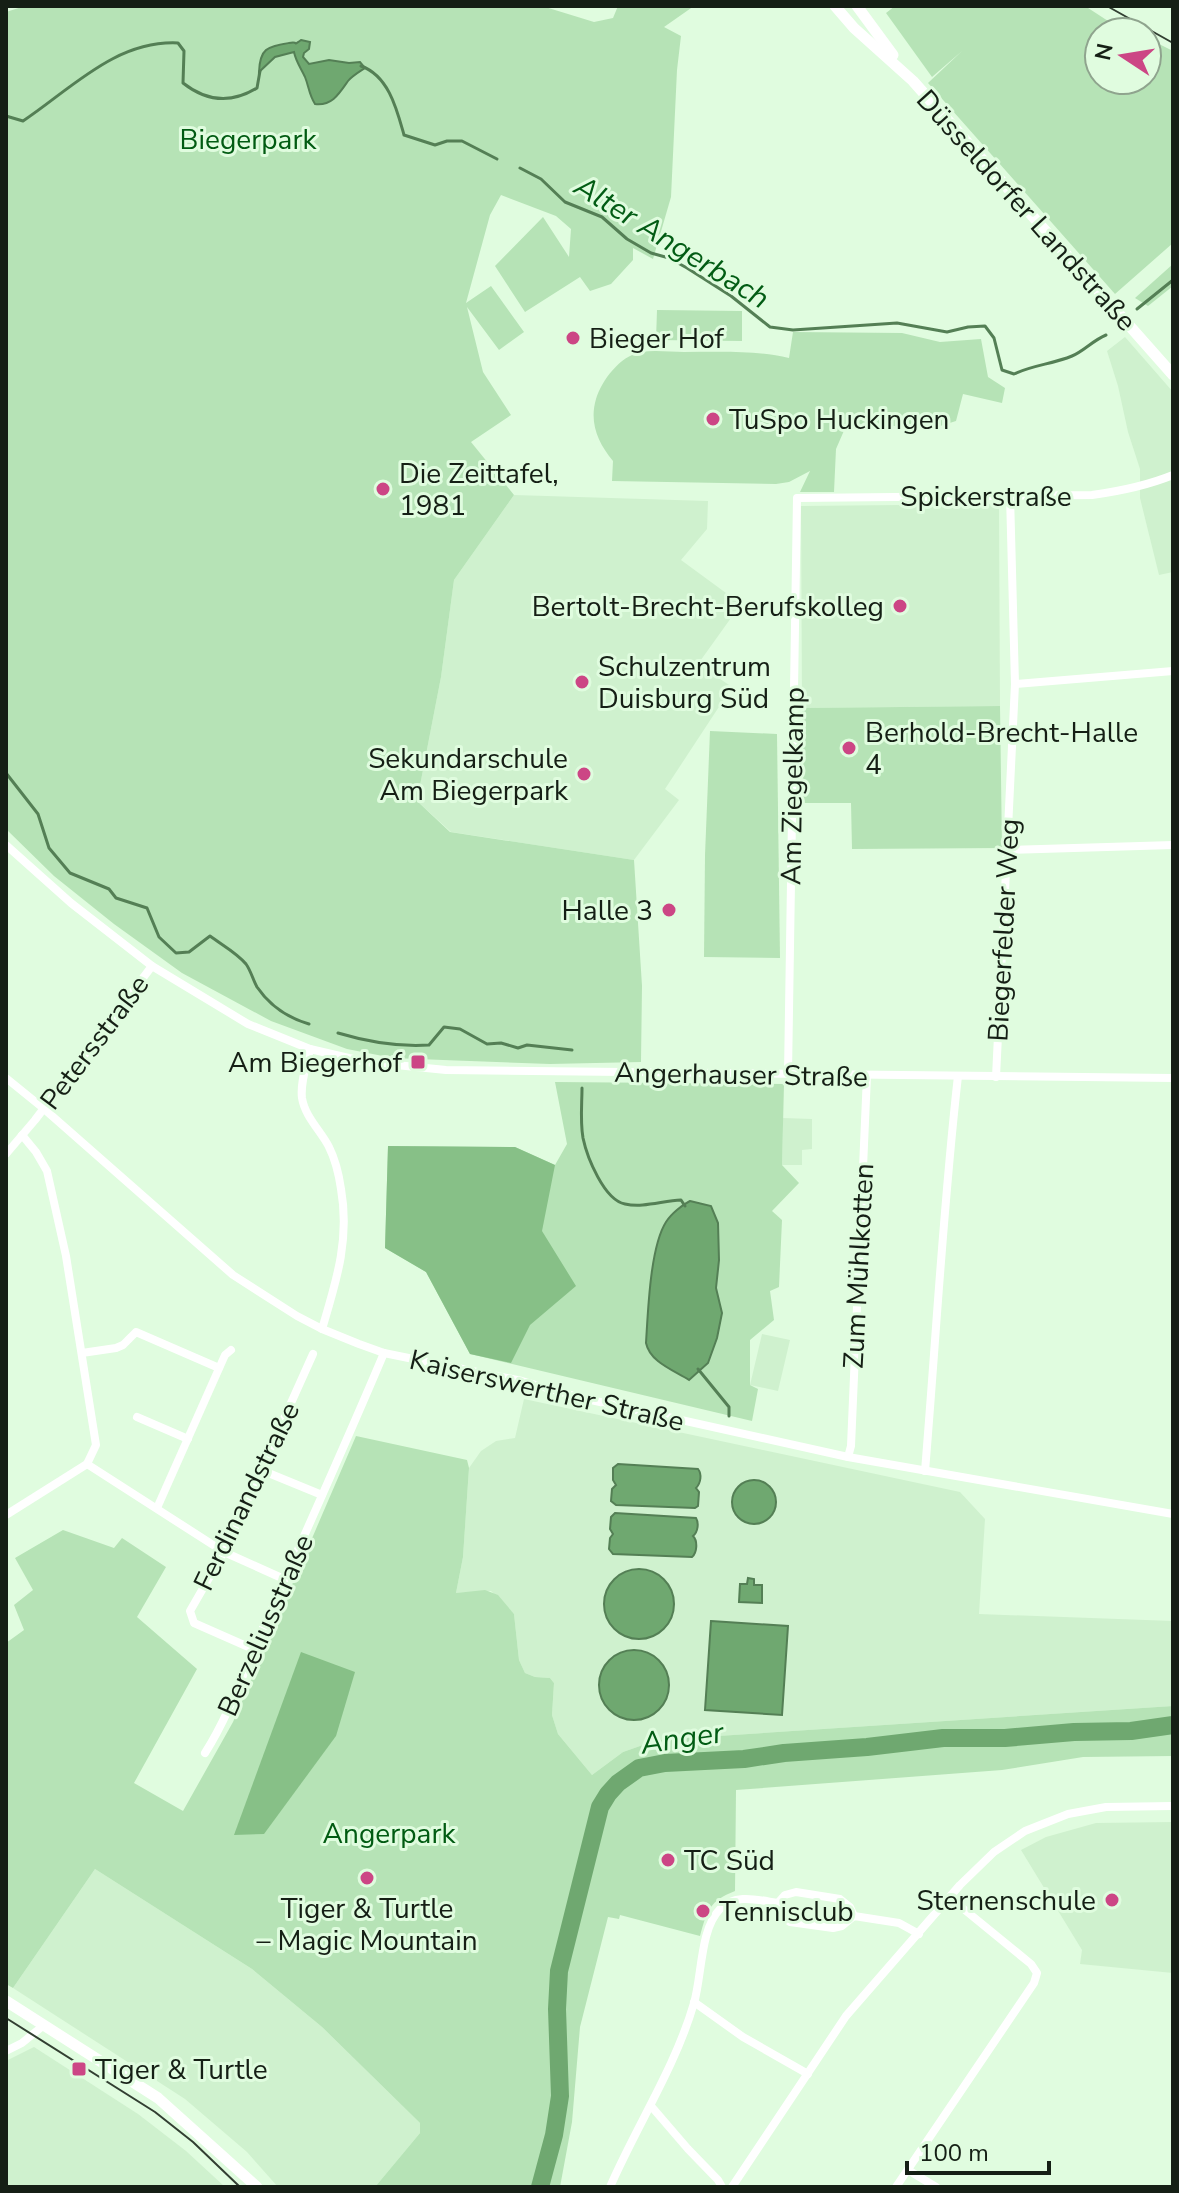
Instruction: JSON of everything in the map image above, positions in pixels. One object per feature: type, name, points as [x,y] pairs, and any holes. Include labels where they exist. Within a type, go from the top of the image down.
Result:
[{"type":"main road","name":"Düsseldorfer Landstraße","points":[[835,6],[854,28],[913,81]]},
{"type":"main road","name":"Düsseldorfer Landstraße","points":[[857,6],[913,81],[1173,375]]},
{"type":"main road","points":[[6,2001],[158,2098],[257,2187]]},
{"type":"street","name":"Spickerstraße","points":[[797,498],[1092,495],[1150,485],[1173,475]]},
{"type":"street","name":"Biegerfelder Weg","points":[[996,1077],[1015,684],[1010,495]]},
{"type":"street","name":"Am Ziegelkamp","points":[[788,1074],[797,498]]},
{"type":"street","points":[[1015,684],[1173,671]]},
{"type":"street","name":"Angerhauser Straße","points":[[6,845],[71,903],[152,966],[248,1024],[310,1049],[366,1062],[446,1070],[1173,1078]]},
{"type":"street","points":[[1006,850],[1173,845]]},
{"type":"street","name":"Petersstraße","points":[[6,1154],[152,966]]},
{"type":"street","points":[[310,1049],[302,1098],[329,1147],[341,1191],[343,1214],[344,1245],[322,1329]]},
{"type":"street","name":"Zum Mühlkotten","points":[[848,1457],[851,1446],[867,1075]]},
{"type":"street","points":[[925,1471],[958,1076]]},
{"type":"street","name":"Kaiserswerther Straße","points":[[6,1078],[233,1275],[269,1300],[322,1329],[384,1353],[522,1381],[582,1398],[848,1457],[1173,1514]]},
{"type":"street","points":[[6,1515],[87,1464],[96,1445],[66,1256],[47,1171],[22,1135]]},
{"type":"street","points":[[82,1353],[116,1348],[136,1332],[219,1368]]},
{"type":"street","points":[[157,1508],[225,1355],[231,1350]]},
{"type":"street","name":"Berzeliusstraße","points":[[205,1753],[229,1710],[384,1353]]},
{"type":"street","name":"Ferdinandstraße","points":[[253,1649],[194,1623],[190,1611],[224,1552],[313,1354]]},
{"type":"street","points":[[137,1417],[188,1439]]},
{"type":"street","points":[[87,1464],[224,1552],[284,1579]]},
{"type":"street","points":[[261,1470],[322,1495]]},
{"type":"street","points":[[732,2187],[846,2016],[949,1897],[994,1852],[1038,1825],[1087,1810],[1173,1806]]},
{"type":"street","points":[[778,1903],[785,1895],[796,1892],[840,1899],[850,1907],[854,1916]]},
{"type":"street","points":[[896,2187],[1034,1983],[1037,1973],[1031,1964],[949,1897]]},
{"type":"street","points":[[610,2187],[630,2141],[661,2087],[694,2002],[711,1922],[729,1902],[740,1899],[778,1903]]},
{"type":"street","points":[[778,1903],[783,1917],[790,1922],[833,1928],[842,1926],[854,1916],[899,1923],[919,1934]]},
{"type":"street","points":[[694,2002],[743,2037],[808,2074]]},
{"type":"street","points":[[6,2051],[22,2043],[44,2025]]},
{"type":"street","points":[[651,2106],[722,2187]]},
{"type":"street","points":[[908,2170],[936,2187]]},
{"type":"shaded area","points":[[301,40],[310,42],[303,57],[309,64],[329,60],[360,62],[365,68],[350,79],[331,101],[315,104],[294,52],[275,57],[259,72],[266,50]]},
{"type":"shaded area","points":[[1125,337],[1173,392],[1173,572],[1159,575],[1140,498],[1140,469],[1107,351]]},
{"type":"shaded area","name":"Schulzentrum Duisburg Süd","points":[[514,495],[708,501],[707,529],[681,560],[741,604],[698,664],[732,687],[665,789],[679,800],[634,860],[451,832],[417,801],[441,677],[454,580]]},
{"type":"shaded area","name":"Bertolt-Brecht-Berufskolleg","points":[[999,504],[1000,706],[802,708],[801,506]]},
{"type":"shaded area","points":[[783,1118],[812,1119],[812,1149],[802,1150],[802,1165],[782,1165]]},
{"type":"shaded area","points":[[388,1146],[515,1147],[555,1165],[542,1231],[576,1286],[530,1325],[511,1363],[470,1354],[426,1272],[385,1248]]},
{"type":"shaded area","points":[[690,1201],[711,1206],[718,1223],[716,1288],[722,1313],[708,1363],[689,1380],[657,1360],[646,1343],[656,1247],[666,1222]]},
{"type":"shaded area","points":[[762,1334],[790,1340],[778,1391],[750,1385]]},
{"type":"shaded area","points":[[524,1399],[960,1492],[985,1519],[979,1614],[1173,1621],[1173,1706],[657,1740],[623,1752],[592,1775],[558,1734],[552,1715],[554,1683],[550,1678],[525,1673],[519,1660],[514,1614],[491,1591],[456,1593],[463,1557],[469,1468],[481,1451],[496,1441],[515,1438]]},
{"type":"shaded area","points":[[618,1464],[698,1469],[698,1506],[616,1505],[611,1501],[612,1489],[616,1485],[613,1468]]},
{"type":"shaded area","points":[[754,1480],[769,1487],[776,1502],[769,1517],[754,1524],[739,1517],[732,1502],[739,1487]]},
{"type":"shaded area","points":[[615,1513],[696,1518],[698,1527],[693,1536],[695,1553],[692,1557],[613,1554],[609,1549],[613,1534],[611,1517]]},
{"type":"shaded area","points":[[639,1569],[658,1575],[668,1585],[674,1604],[668,1623],[658,1633],[639,1639],[620,1633],[610,1623],[604,1604],[610,1585],[620,1575]]},
{"type":"shaded area","points":[[748,1578],[754,1579],[754,1585],[762,1585],[762,1603],[739,1602],[740,1584],[747,1584]]},
{"type":"shaded area","points":[[711,1621],[788,1626],[782,1715],[705,1710]]},
{"type":"shaded area","points":[[634,1650],[653,1656],[663,1666],[669,1685],[663,1704],[653,1714],[634,1720],[615,1714],[605,1704],[599,1685],[605,1666],[615,1656]]},
{"type":"shaded area","points":[[301,1652],[355,1672],[336,1736],[264,1834],[234,1835]]},
{"type":"shaded area","name":"Sternenschule","points":[[1173,1822],[1173,1973],[1080,1964],[1082,1950],[1021,1850],[1046,1837],[1096,1823]]},
{"type":"shaded area","points":[[95,1869],[252,1969],[322,2027],[420,2123],[420,2133],[375,2187],[278,2187],[247,2152],[185,2099],[13,1988]]},
{"type":"shaded area","points":[[34,2047],[138,2114],[186,2151],[225,2187],[6,2187],[6,2061]]},
{"type":"green space","name":"Biegerpark","points":[[25,6],[542,6],[594,22],[613,18],[618,6],[694,6],[664,27],[681,36],[671,197],[653,259],[633,248],[633,260],[611,284],[590,291],[580,277],[525,312],[495,266],[543,217],[569,257],[571,229],[556,216],[501,195],[490,215],[466,303],[491,286],[524,332],[499,350],[467,307],[483,372],[511,415],[471,442],[514,495],[454,580],[441,677],[417,801],[450,832],[634,860],[642,986],[641,1062],[550,1064],[393,1058],[347,1049],[271,1021],[182,973],[54,876],[6,829],[6,12]]},
{"type":"green space","points":[[895,6],[1085,6],[1100,16],[1083,16],[1083,96],[1163,96],[1163,46],[1173,51],[1173,243],[1115,294],[928,83],[962,51],[932,77],[886,13]]},
{"type":"green space","points":[[1173,264],[1173,286],[1148,306],[1135,298]]},
{"type":"green space","points":[[657,310],[742,311],[742,341],[656,340]]},
{"type":"green space","name":"TuSpo Huckingen","points":[[793,332],[902,333],[940,342],[981,339],[988,377],[1005,388],[1002,403],[963,394],[956,421],[940,426],[846,426],[836,449],[834,492],[800,492],[810,471],[789,482],[776,484],[612,481],[613,461],[596,432],[594,408],[603,384],[626,358],[652,351],[750,353],[789,358]]},
{"type":"green space","points":[[1000,706],[1002,848],[852,849],[851,803],[803,803],[802,708]]},
{"type":"green space","points":[[710,731],[777,734],[780,958],[704,957]]},
{"type":"green space","points":[[555,1082],[784,1084],[782,1165],[799,1183],[772,1211],[782,1220],[779,1287],[770,1291],[774,1320],[750,1340],[750,1385],[758,1389],[752,1421],[470,1354],[426,1272],[385,1248],[388,1146],[515,1147],[555,1165],[567,1144]]},
{"type":"green space","name":"Angerpark","points":[[356,1436],[467,1460],[463,1557],[456,1593],[485,1590],[498,1595],[514,1614],[519,1660],[525,1673],[550,1678],[554,1683],[552,1715],[558,1734],[592,1775],[623,1752],[657,1740],[1173,1706],[1173,1756],[1083,1757],[1002,1770],[736,1790],[735,1891],[710,1908],[700,1936],[620,1915],[619,1919],[608,1917],[580,2027],[572,2122],[560,2187],[375,2187],[420,2133],[420,2123],[322,2027],[252,1969],[95,1869],[13,1988],[6,1984],[6,1643],[24,1630],[14,1605],[33,1590],[15,1558],[63,1530],[114,1548],[122,1538],[166,1567],[137,1617],[197,1669],[134,1783],[183,1811],[233,1722]]},
{"type":"waterway","name":"Alter Angerbach","points":[[6,116],[23,121],[95,69],[134,49],[156,44],[178,43],[184,51],[183,83],[210,97],[238,97],[257,88],[260,71]]},
{"type":"waterway","name":"Alter Angerbach","points":[[361,66],[379,77],[385,86],[395,105],[404,135],[435,145],[462,141],[497,159]]},
{"type":"waterway","name":"Alter Angerbach","points":[[520,168],[541,179],[565,202],[602,217],[627,239],[687,268],[731,296],[770,327],[793,330],[897,323],[947,332],[985,326],[994,338],[1002,370],[1014,374],[1072,356],[1106,335]]},
{"type":"waterway","name":"Alter Angerbach","points":[[1137,309],[1173,280]]},
{"type":"waterway","name":"Alter Angerbach","points":[[6,773],[38,814],[49,848],[70,873],[109,889],[116,898],[147,908],[159,937],[176,953],[189,952],[210,936],[242,960],[257,987],[274,1005],[287,1015],[309,1024]]},
{"type":"waterway","name":"Alter Angerbach","points":[[338,1033],[383,1043],[429,1045],[444,1027],[460,1029],[487,1044],[572,1050]]},
{"type":"waterway","name":"Alter Angerbach","points":[[582,1088],[585,1146],[598,1177],[610,1195],[625,1204],[646,1205],[681,1200],[685,1206]]},
{"type":"waterway","name":"Alter Angerbach","points":[[698,1369],[729,1407],[729,1416]]},
{"type":"waterway","name":"Anger","points":[[540,2187],[554,2135],[560,2096],[559,1971],[600,1807],[618,1783],[639,1768],[665,1763],[744,1759],[943,1738],[1131,1731],[1173,1725]]},
{"type":"tram line","points":[[1107,6],[1173,43]]},
{"type":"tram line","points":[[6,2018],[155,2112],[193,2142],[240,2187]]},
{"type":"place","name":"Bieger Hof","points":[[573,338]]},
{"type":"place","name":"TuSpo Huckingen","points":[[713,419]]},
{"type":"place","name":"Die Zeittafel, 1981","points":[[383,489]]},
{"type":"place","name":"Bertolt-Brecht-Berufskolleg","points":[[900,606]]},
{"type":"place","name":"Schulzentrum Duisburg Süd","points":[[582,682]]},
{"type":"place","name":"Berhold-Brecht-Halle 4","points":[[849,748]]},
{"type":"place","name":"Sekundarschule Am Biegerpark","points":[[584,774]]},
{"type":"place","name":"Halle 3","points":[[669,910]]},
{"type":"place","name":"Am Biegerhof","points":[[418,1062]]},
{"type":"place","name":"TC Süd","points":[[668,1860]]},
{"type":"place","name":"Tiger & Turtle – Magic Mountain","points":[[367,1878]]},
{"type":"place","name":"Sternenschule","points":[[1112,1900]]},
{"type":"place","name":"Tennisclub","points":[[703,1911]]},
{"type":"place","name":"Tiger & Turtle","points":[[79,2069]]}]
